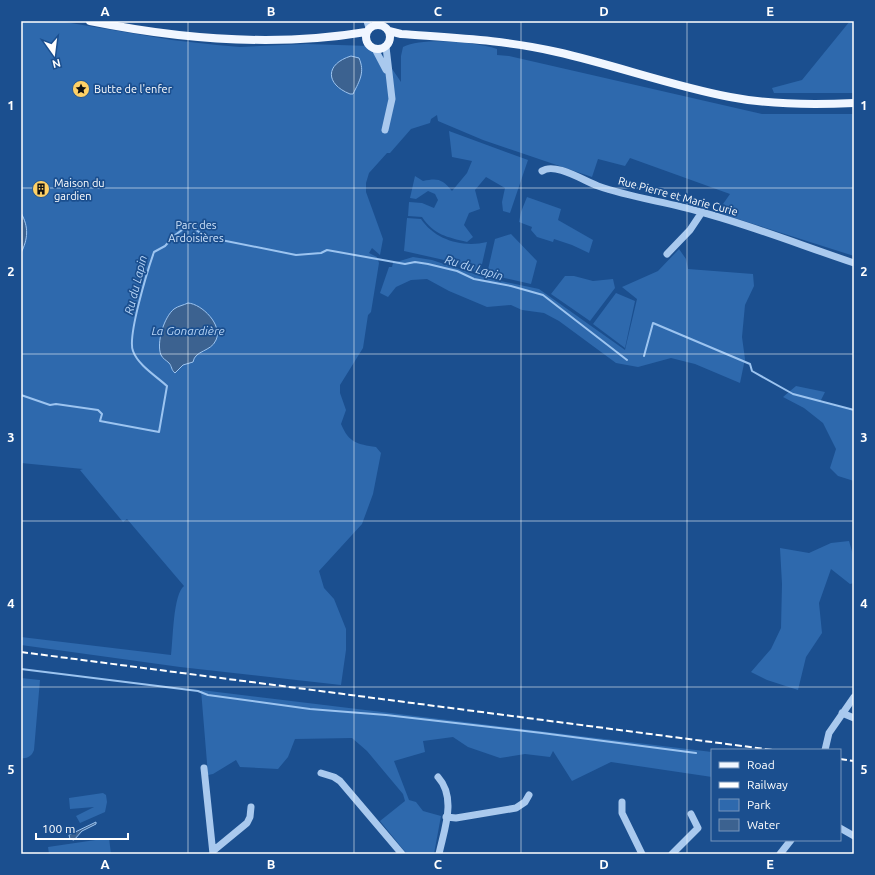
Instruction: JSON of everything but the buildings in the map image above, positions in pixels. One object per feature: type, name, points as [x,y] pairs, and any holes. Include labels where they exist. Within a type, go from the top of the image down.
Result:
[{"type":"main road","points":[[90,21],[147,31],[218,38],[269,39],[325,37],[354,39],[367,43],[375,49],[388,44],[424,36]]},
{"type":"main road","points":[[325,37],[376,25],[378,23],[389,31],[424,36],[475,39],[517,44],[558,52],[683,86],[746,100],[792,104],[854,103]]},
{"type":"main road","points":[[367,27],[367,43]]},
{"type":"main road","points":[[388,44],[389,31]]},
{"type":"street","points":[[385,130],[392,99],[388,75],[388,44]]},
{"type":"street","points":[[375,49],[388,75]]},
{"type":"street","name":"Rue Pierre et Marie Curie","points":[[542,172],[547,168],[558,169],[610,189],[702,212],[854,263]]},
{"type":"street","points":[[667,254],[690,230],[702,212]]},
{"type":"street","points":[[825,749],[829,733],[854,697]]},
{"type":"street","points":[[842,713],[854,718]]},
{"type":"street","points":[[204,768],[213,853]]},
{"type":"street","points":[[321,773],[334,777],[340,781],[402,854]]},
{"type":"street","points":[[438,777],[444,785],[449,804],[439,854]]},
{"type":"street","points":[[446,817],[456,818],[516,808],[525,802],[529,795]]},
{"type":"street","points":[[622,802],[622,813],[642,854]]},
{"type":"street","points":[[213,853],[247,823],[250,817],[251,807]]},
{"type":"street","points":[[672,854],[698,828],[691,814]]},
{"type":"street","points":[[841,829],[854,836]]},
{"type":"street","points":[[780,854],[790,841]]},
{"type":"street","points":[[394,845],[394,854]]},
{"type":"green space","name":"Parc des Ardoisières","points":[[21,21],[59,21],[172,40],[240,47],[306,44],[370,46],[384,57],[401,82],[401,56],[403,47],[423,42],[436,41],[476,44],[497,49],[497,55],[509,56],[762,114],[854,114],[854,256],[722,214],[725,205],[723,204],[730,194],[630,158],[625,166],[598,159],[592,177],[483,140],[438,121],[437,115],[431,119],[430,123],[411,129],[390,153],[387,153],[369,173],[366,183],[366,192],[383,239],[380,255],[372,248],[369,253],[377,257],[379,263],[371,312],[368,315],[363,348],[340,385],[340,393],[346,410],[341,424],[347,435],[354,442],[376,447],[381,453],[373,494],[362,524],[319,571],[324,588],[334,599],[346,629],[346,650],[341,685],[180,667],[21,645],[21,637],[171,655],[174,618],[180,591],[184,586],[127,519],[123,522],[80,470],[83,469],[21,463]]},
{"type":"green space","points":[[850,21],[854,21],[854,93],[774,93],[772,88],[802,80]]},
{"type":"green space","points":[[449,131],[528,160],[510,213],[503,211],[502,202],[505,188],[486,177],[475,190],[480,209],[469,213],[464,225],[473,237],[467,242],[447,237],[436,232],[422,217],[408,216],[409,202],[422,203],[434,208],[438,200],[435,194],[428,191],[416,199],[410,198],[415,176],[423,181],[439,180],[452,191],[467,173],[472,161],[452,157]]},
{"type":"green space","points":[[527,197],[561,209],[558,220],[593,240],[589,253],[554,239],[553,242],[537,237],[531,230],[532,227],[519,222]]},
{"type":"green space","points":[[407,218],[421,219],[434,232],[450,241],[469,244],[487,242],[480,273],[453,262],[404,251]]},
{"type":"green space","points":[[511,234],[537,261],[531,284],[487,274],[495,239]]},
{"type":"green space","points":[[679,249],[686,259],[688,269],[753,274],[754,286],[745,305],[742,337],[745,359],[740,383],[695,364],[671,358],[638,367],[616,363],[559,321],[544,313],[522,310],[511,305],[487,307],[449,291],[427,279],[411,280],[396,287],[388,297],[380,293],[389,267],[392,267],[393,263],[413,257],[432,260],[486,278],[539,289],[625,350],[637,299],[622,287],[658,271]]},
{"type":"green space","points":[[565,276],[574,276],[593,281],[613,279],[615,288],[590,321],[551,294]]},
{"type":"green space","points":[[616,293],[635,301],[625,348],[593,324]]},
{"type":"green space","points":[[796,386],[825,392],[820,402],[854,411],[854,481],[838,476],[830,468],[836,449],[823,423],[804,408],[783,397]]},
{"type":"green space","points":[[849,541],[854,558],[854,583],[850,584],[831,569],[819,603],[822,633],[806,657],[798,690],[767,680],[751,672],[771,649],[781,628],[782,584],[780,548],[809,553],[831,543]]},
{"type":"green space","points":[[21,678],[40,680],[34,750],[31,755],[23,758],[21,758]]},
{"type":"green space","points":[[201,690],[711,752],[711,777],[611,762],[572,781],[553,751],[550,757],[525,754],[500,758],[468,747],[453,737],[423,741],[425,752],[394,761],[409,800],[416,802],[423,811],[441,816],[434,854],[407,854],[380,821],[405,801],[403,794],[367,751],[352,738],[295,739],[288,757],[278,769],[240,767],[236,760],[213,774],[208,775]]},
{"type":"green space","points":[[103,793],[106,795],[107,802],[105,812],[80,823],[76,816],[94,807],[70,809],[69,798]]},
{"type":"green space","points":[[109,838],[111,854],[49,854],[48,847]]},
{"type":"water","points":[[351,56],[359,58],[362,68],[360,80],[353,94],[342,90],[336,85],[332,80],[331,74],[336,64]]},
{"type":"water","points":[[21,213],[24,218],[27,233],[21,253]]},
{"type":"water","name":"La Gonardière","points":[[188,303],[194,304],[210,316],[217,328],[216,340],[211,347],[197,355],[193,362],[183,365],[175,373],[170,364],[161,355],[160,337],[164,324],[170,313],[174,309]]},
{"type":"water","points":[[96,822],[96,824],[82,831],[74,840],[70,839],[69,835]]},
{"type":"waterway","name":"Ru du Lapin","points":[[21,395],[50,405],[56,404],[98,410],[102,414],[100,421],[159,432],[167,386],[143,366],[135,356],[132,343],[135,318],[154,252],[165,246],[175,235],[189,225],[206,237],[296,255],[321,253],[327,250],[405,264],[415,262],[428,264],[457,271],[474,279],[511,286],[543,295],[627,360]]},
{"type":"waterway","name":"Ru du Lapin","points":[[644,356],[653,323],[750,364],[752,371],[793,394],[854,410]]},
{"type":"waterway","points":[[21,669],[198,691],[208,695],[310,709],[386,715],[696,753]]},
{"type":"railway","points":[[21,652],[765,749]]},
{"type":"railway","points":[[841,759],[854,761]]},
{"type":"place","name":"Butte de l'enfer","points":[[81,89]]},
{"type":"place","name":"Maison du gardien","points":[[41,189]]}]
